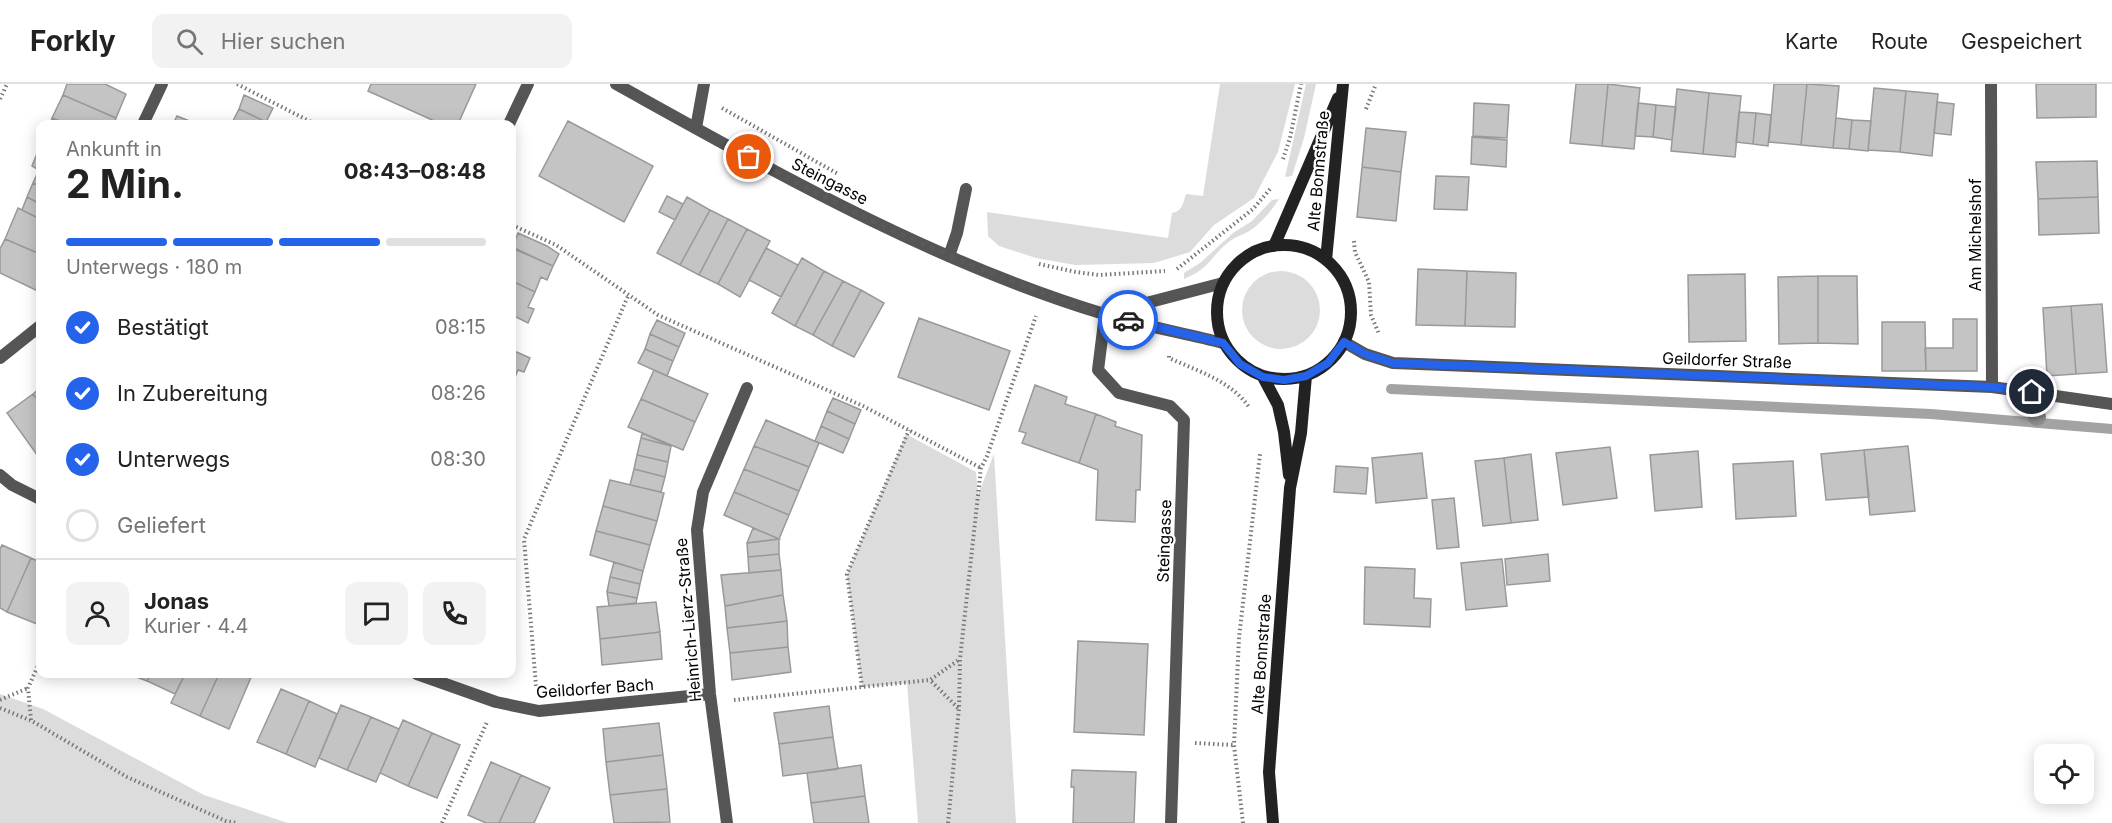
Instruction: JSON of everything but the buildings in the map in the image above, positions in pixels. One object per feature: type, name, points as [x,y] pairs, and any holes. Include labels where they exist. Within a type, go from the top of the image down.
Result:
[{"type":"main road","name":"Alte Bonnstraße","points":[[1274,246],[1343,85]]},
{"type":"main road","name":"Alte Bonnstraße","points":[[1326,260],[1343,85]]},
{"type":"main road","name":"Alte Bonnstraße","points":[[1274,246],[1301,248],[1326,260],[1341,277],[1349,297],[1350,320],[1344,342],[1328,363],[1306,376],[1284,380],[1263,377],[1240,364],[1223,343],[1217,323],[1217,302],[1223,283],[1236,265],[1253,252],[1274,246]]},
{"type":"main road","name":"Alte Bonnstraße","points":[[1273,823],[1269,772],[1290,488],[1301,433],[1306,376]]},
{"type":"main road","name":"Alte Bonnstraße","points":[[1263,377],[1278,405],[1284,432],[1290,488]]},
{"type":"street","points":[[145,120],[162,84]]},
{"type":"street","points":[[511,120],[528,84]]},
{"type":"street","name":"Steingasse","points":[[616,84],[820,196],[949,256],[1105,314],[1223,343]]},
{"type":"street","name":"Am Michelshof","points":[[1991,84],[1992,387]]},
{"type":"street","points":[[696,128],[703,90]]},
{"type":"street","points":[[949,256],[957,233],[966,189]]},
{"type":"street","points":[[1105,314],[1223,283]]},
{"type":"street","name":"Steingasse","points":[[1105,314],[1098,370],[1119,393],[1170,406],[1185,420],[1171,823]]},
{"type":"street","points":[[0,358],[36,329]]},
{"type":"street","name":"Geildorfer Straße","points":[[1344,342],[1365,354],[1393,363],[1992,387],[2112,404]]},
{"type":"street","name":"Heinrich-Lierz-Straße","points":[[727,823],[710,694],[697,530],[703,492],[747,388]]},
{"type":"street","points":[[0,475],[12,486],[36,497]]},
{"type":"street","name":"Geildorfer Bach","points":[[428,678],[496,702],[539,711],[710,694]]},
{"type":"path","points":[[0,99],[7,84]]},
{"type":"path","points":[[237,84],[307,120]]},
{"type":"path","points":[[1281,165],[1290,138],[1301,84]]},
{"type":"path","points":[[703,90],[844,177]]},
{"type":"path","points":[[1030,262],[1099,275],[1174,270],[1253,208],[1275,184],[1298,193]]},
{"type":"path","points":[[516,227],[556,245],[658,315],[863,406],[981,468]]},
{"type":"path","points":[[1353,233],[1355,252],[1369,282],[1371,315],[1380,335],[1398,348],[1393,363]]},
{"type":"path","points":[[948,823],[959,708],[960,659],[981,468],[1044,293]]},
{"type":"path","points":[[539,711],[524,539],[628,296]]},
{"type":"path","points":[[1171,330],[1169,358],[1221,381],[1242,397],[1253,413]]},
{"type":"path","points":[[862,687],[847,574],[909,430]]},
{"type":"path","points":[[1243,823],[1234,745],[1239,638],[1261,444]]},
{"type":"path","points":[[710,694],[728,700],[930,680],[960,659]]},
{"type":"path","points":[[32,721],[28,688],[36,670]]},
{"type":"path","points":[[930,680],[959,708]]},
{"type":"path","points":[[0,700],[28,688]]},
{"type":"path","points":[[442,823],[496,702]]},
{"type":"path","points":[[0,708],[32,721],[127,777],[236,823]]},
{"type":"path","points":[[1174,743],[1234,745]]},
{"type":"shaded area","points":[[1220,84],[1295,84],[1278,152],[1254,198],[1214,225],[1190,252],[1154,263],[1075,265],[1036,258],[999,246],[988,236],[987,212],[1168,238],[1172,213],[1180,208],[1186,194],[1203,196]]},
{"type":"shaded area","points":[[1306,84],[1316,84],[1304,138],[1292,176],[1285,177]]},
{"type":"shaded area","points":[[1279,199],[1255,227],[1230,241],[1200,271],[1184,279],[1184,273],[1200,263],[1233,233],[1252,221],[1272,200]]},
{"type":"shaded area","points":[[1273,271],[1289,271],[1303,277],[1314,288],[1320,302],[1320,318],[1314,332],[1303,343],[1289,349],[1273,349],[1259,343],[1248,332],[1242,318],[1242,302],[1248,288],[1259,277]]},
{"type":"shaded area","points":[[906,434],[976,472],[978,495],[994,454],[1016,823],[918,823],[907,683],[862,687],[847,574]]},
{"type":"shaded area","points":[[0,694],[43,709],[204,795],[288,823],[0,823]]},
{"type":"waterway","name":"Geildorfer Bach","points":[[1391,389],[1931,414],[2112,429]]},
{"type":"way so far","points":[[749,157],[820,196],[949,256],[1044,293],[1128,320]]},
{"type":"route","points":[[1128,320],[1223,343],[1240,364],[1263,377],[1284,380],[1306,376],[1328,363],[1344,342],[1365,354],[1393,363],[1992,387],[2032,392]]}]
